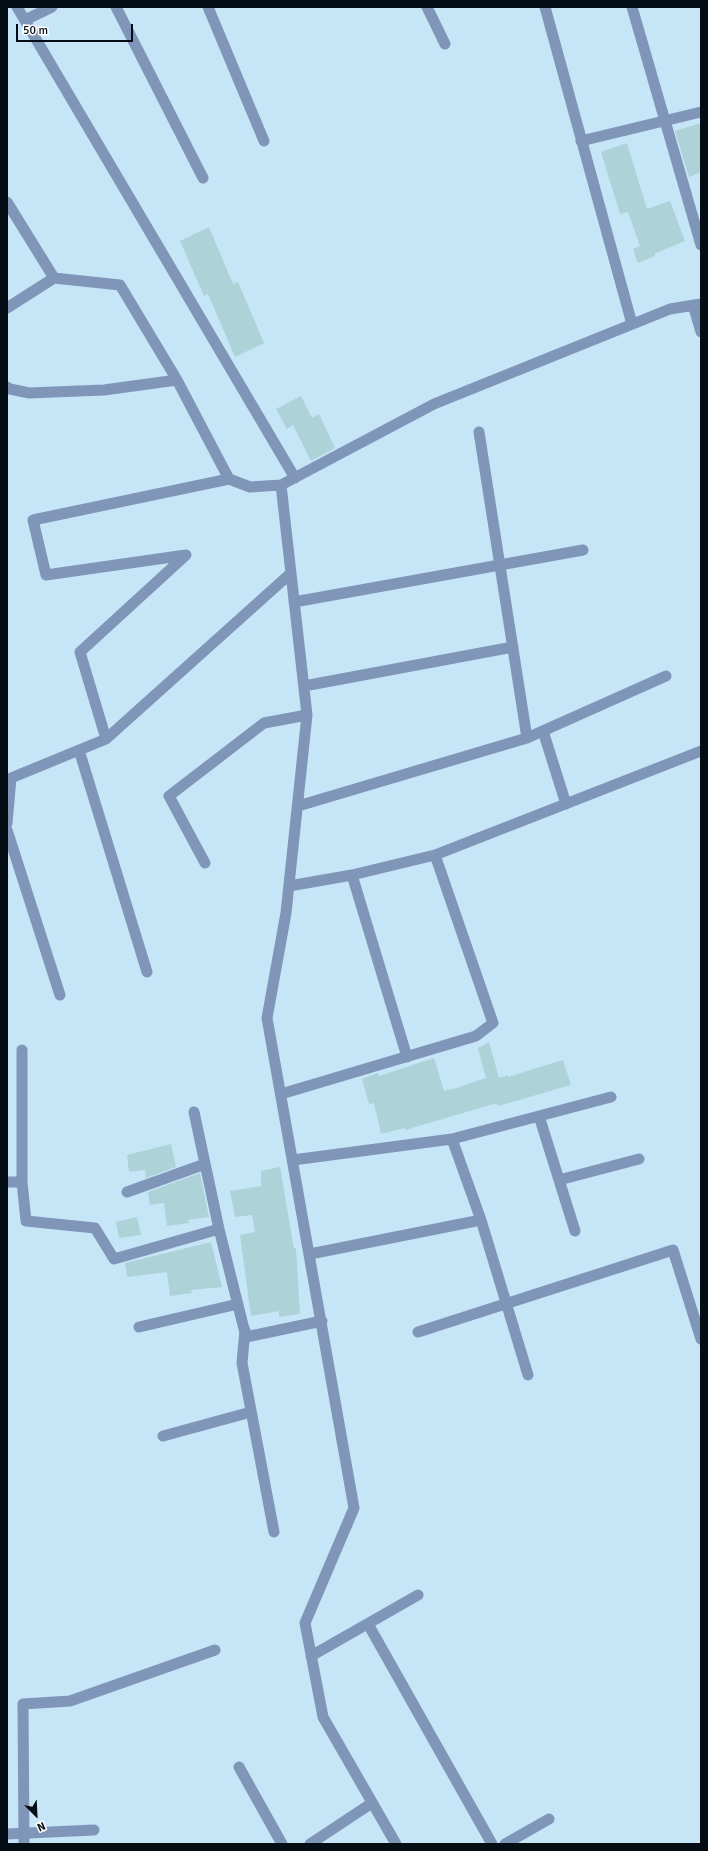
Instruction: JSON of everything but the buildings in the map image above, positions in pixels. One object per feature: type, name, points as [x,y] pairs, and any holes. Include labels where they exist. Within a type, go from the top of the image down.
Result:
[{"type":"street","points":[[17,7],[295,478]]},
{"type":"street","points":[[25,20],[52,7]]},
{"type":"street","points":[[116,7],[203,178]]},
{"type":"street","points":[[208,7],[264,141]]},
{"type":"street","points":[[427,7],[445,44]]},
{"type":"street","points":[[545,7],[632,324]]},
{"type":"street","points":[[632,7],[701,245]]},
{"type":"street","points":[[581,141],[665,122],[701,112]]},
{"type":"street","points":[[7,202],[54,278]]},
{"type":"street","points":[[7,308],[54,278],[120,285],[177,380],[229,479]]},
{"type":"street","points":[[106,738],[80,652],[186,555],[46,575],[33,520],[229,479],[250,487],[281,485],[434,404],[670,309],[697,305],[701,332]]},
{"type":"street","points":[[7,387],[29,393],[104,390],[177,380]]},
{"type":"street","points":[[479,432],[528,738]]},
{"type":"street","points":[[281,485],[307,715],[286,913],[267,1018],[354,1508],[305,1623],[323,1717],[396,1844]]},
{"type":"street","points":[[294,602],[583,550]]},
{"type":"street","points":[[7,823],[11,778],[106,738],[291,573]]},
{"type":"street","points":[[304,686],[513,647]]},
{"type":"street","points":[[298,806],[438,763],[528,738],[666,676]]},
{"type":"street","points":[[205,863],[169,796],[264,723],[307,715]]},
{"type":"street","points":[[543,731],[566,804]]},
{"type":"street","points":[[79,750],[147,972]]},
{"type":"street","points":[[289,886],[352,875],[435,855],[701,751]]},
{"type":"street","points":[[7,830],[60,995]]},
{"type":"street","points":[[281,1094],[476,1036],[493,1023],[435,855]]},
{"type":"street","points":[[352,875],[407,1057]]},
{"type":"street","points":[[22,1050],[22,1182],[26,1221],[95,1228],[114,1259],[219,1230]]},
{"type":"street","points":[[293,1160],[452,1139],[610,1097]]},
{"type":"street","points":[[194,1112],[219,1230],[246,1336],[322,1321]]},
{"type":"street","points":[[539,1116],[575,1231]]},
{"type":"street","points":[[452,1139],[481,1220],[528,1375]]},
{"type":"street","points":[[559,1180],[639,1159]]},
{"type":"street","points":[[127,1192],[205,1164]]},
{"type":"street","points":[[7,1182],[22,1182]]},
{"type":"street","points":[[310,1254],[481,1220]]},
{"type":"street","points":[[418,1332],[672,1250],[701,1339]]},
{"type":"street","points":[[140,1327],[238,1304]]},
{"type":"street","points":[[244,1330],[242,1363],[274,1532]]},
{"type":"street","points":[[163,1436],[251,1412]]},
{"type":"street","points":[[311,1656],[418,1596]]},
{"type":"street","points":[[368,1624],[492,1844]]},
{"type":"street","points":[[24,1838],[23,1704],[70,1701],[214,1650]]},
{"type":"street","points":[[239,1767],[282,1844]]},
{"type":"street","points":[[310,1844],[372,1803]]},
{"type":"street","points":[[505,1844],[549,1819]]},
{"type":"street","points":[[7,1834],[24,1838],[94,1830]]}]
